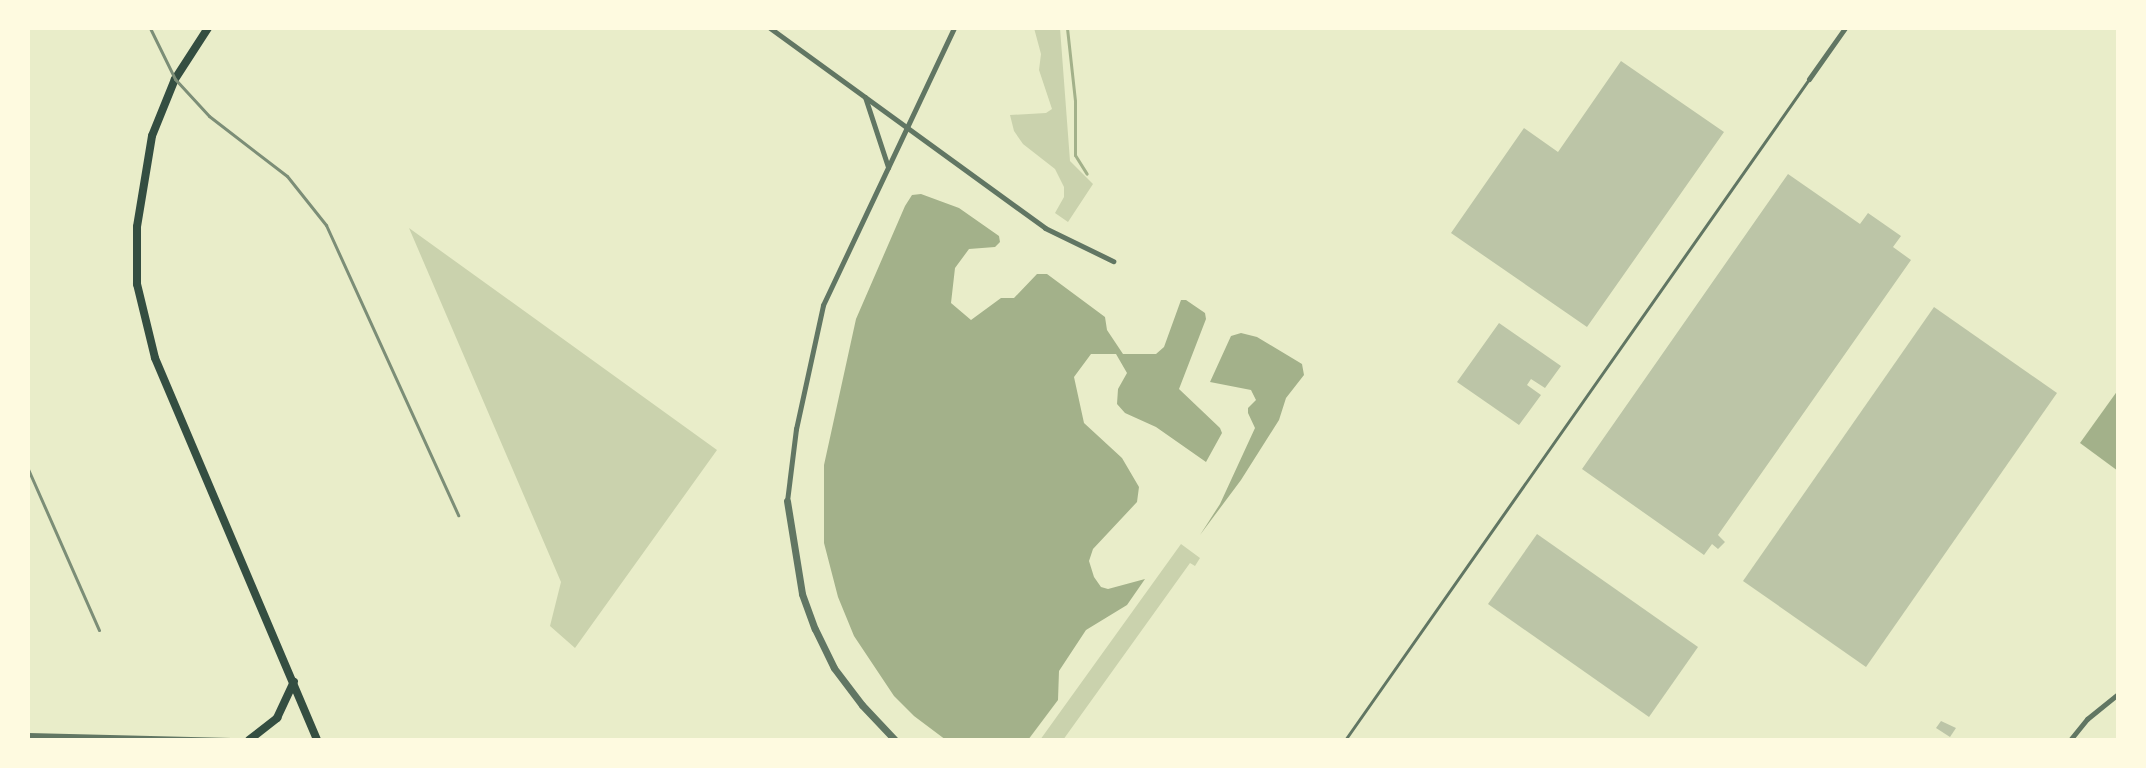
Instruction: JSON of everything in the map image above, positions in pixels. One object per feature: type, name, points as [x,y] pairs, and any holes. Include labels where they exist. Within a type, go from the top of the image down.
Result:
[{"type":"main road","points":[[208,28],[175,79],[152,136],[137,227],[137,284],[155,358],[317,740]]},
{"type":"main road","points":[[249,740],[277,718],[294,682]]},
{"type":"street","points":[[770,28],[1045,228],[1113,261]]},
{"type":"street","points":[[895,740],[862,705],[834,668],[815,629],[802,594],[787,501],[796,429],[823,305],[954,28]]},
{"type":"street","points":[[1809,79],[1845,28]]},
{"type":"street","points":[[865,96],[888,167]]},
{"type":"street","points":[[2070,740],[2087,719],[2118,694]]},
{"type":"street","points":[[28,735],[231,740]]},
{"type":"lane","points":[[1345,740],[1809,79]]},
{"type":"shaded area","points":[[1034,28],[1060,28],[1070,161],[1093,184],[1068,222],[1055,213],[1064,197],[1064,187],[1055,169],[1023,144],[1014,131],[1010,115],[1046,113],[1052,109],[1039,70],[1041,54]]},
{"type":"shaded area","points":[[921,194],[959,208],[999,236],[1000,242],[995,247],[969,249],[955,268],[951,303],[971,320],[1001,298],[1014,298],[1037,274],[1047,274],[1105,317],[1107,330],[1123,354],[1156,354],[1164,347],[1181,300],[1205,313],[1206,319],[1179,389],[1222,433],[1206,462],[1156,427],[1125,413],[1117,404],[1118,389],[1127,373],[1116,354],[1091,354],[1074,377],[1084,423],[1122,458],[1139,487],[1137,502],[1093,549],[1089,561],[1094,577],[1101,587],[1108,589],[1145,579],[1127,605],[1086,630],[1059,671],[1058,700],[1028,740],[946,740],[914,716],[894,696],[854,636],[838,597],[824,543],[824,465],[856,319],[905,206],[912,195]]},
{"type":"shaded area","points":[[409,228],[717,450],[575,648],[550,626],[561,582]]},
{"type":"shaded area","points":[[1241,333],[1257,337],[1302,364],[1304,375],[1286,398],[1279,420],[1241,480],[1200,535],[1220,504],[1255,428],[1248,413],[1248,408],[1256,400],[1251,390],[1210,382],[1231,336]]},
{"type":"shaded area","points":[[2118,390],[2118,471],[2080,443]]},
{"type":"shaded area","points":[[1181,544],[1200,558],[1195,566],[1190,563],[1063,740],[1040,740]]},
{"type":"building","points":[[1621,61],[1724,132],[1587,327],[1451,233],[1524,128],[1558,152]]},
{"type":"building","points":[[1788,174],[1860,224],[1868,213],[1901,236],[1893,247],[1911,260],[1718,535],[1725,542],[1718,549],[1712,544],[1704,555],[1582,469]]},
{"type":"building","points":[[1934,307],[2057,393],[1866,667],[1743,581]]},
{"type":"building","points":[[1499,323],[1561,366],[1545,388],[1531,379],[1527,385],[1541,395],[1519,425],[1457,382]]},
{"type":"building","points":[[1537,534],[1698,647],[1649,717],[1488,604]]},
{"type":"building","points":[[1941,721],[1956,728],[1950,737],[1936,728]]},
{"type":"waterway","points":[[1067,28],[1075,101],[1075,155],[1087,174]]},
{"type":"railway","points":[[150,28],[175,79],[209,116],[287,176],[326,225],[458,515]]},
{"type":"railway","points":[[28,469],[99,630]]}]
